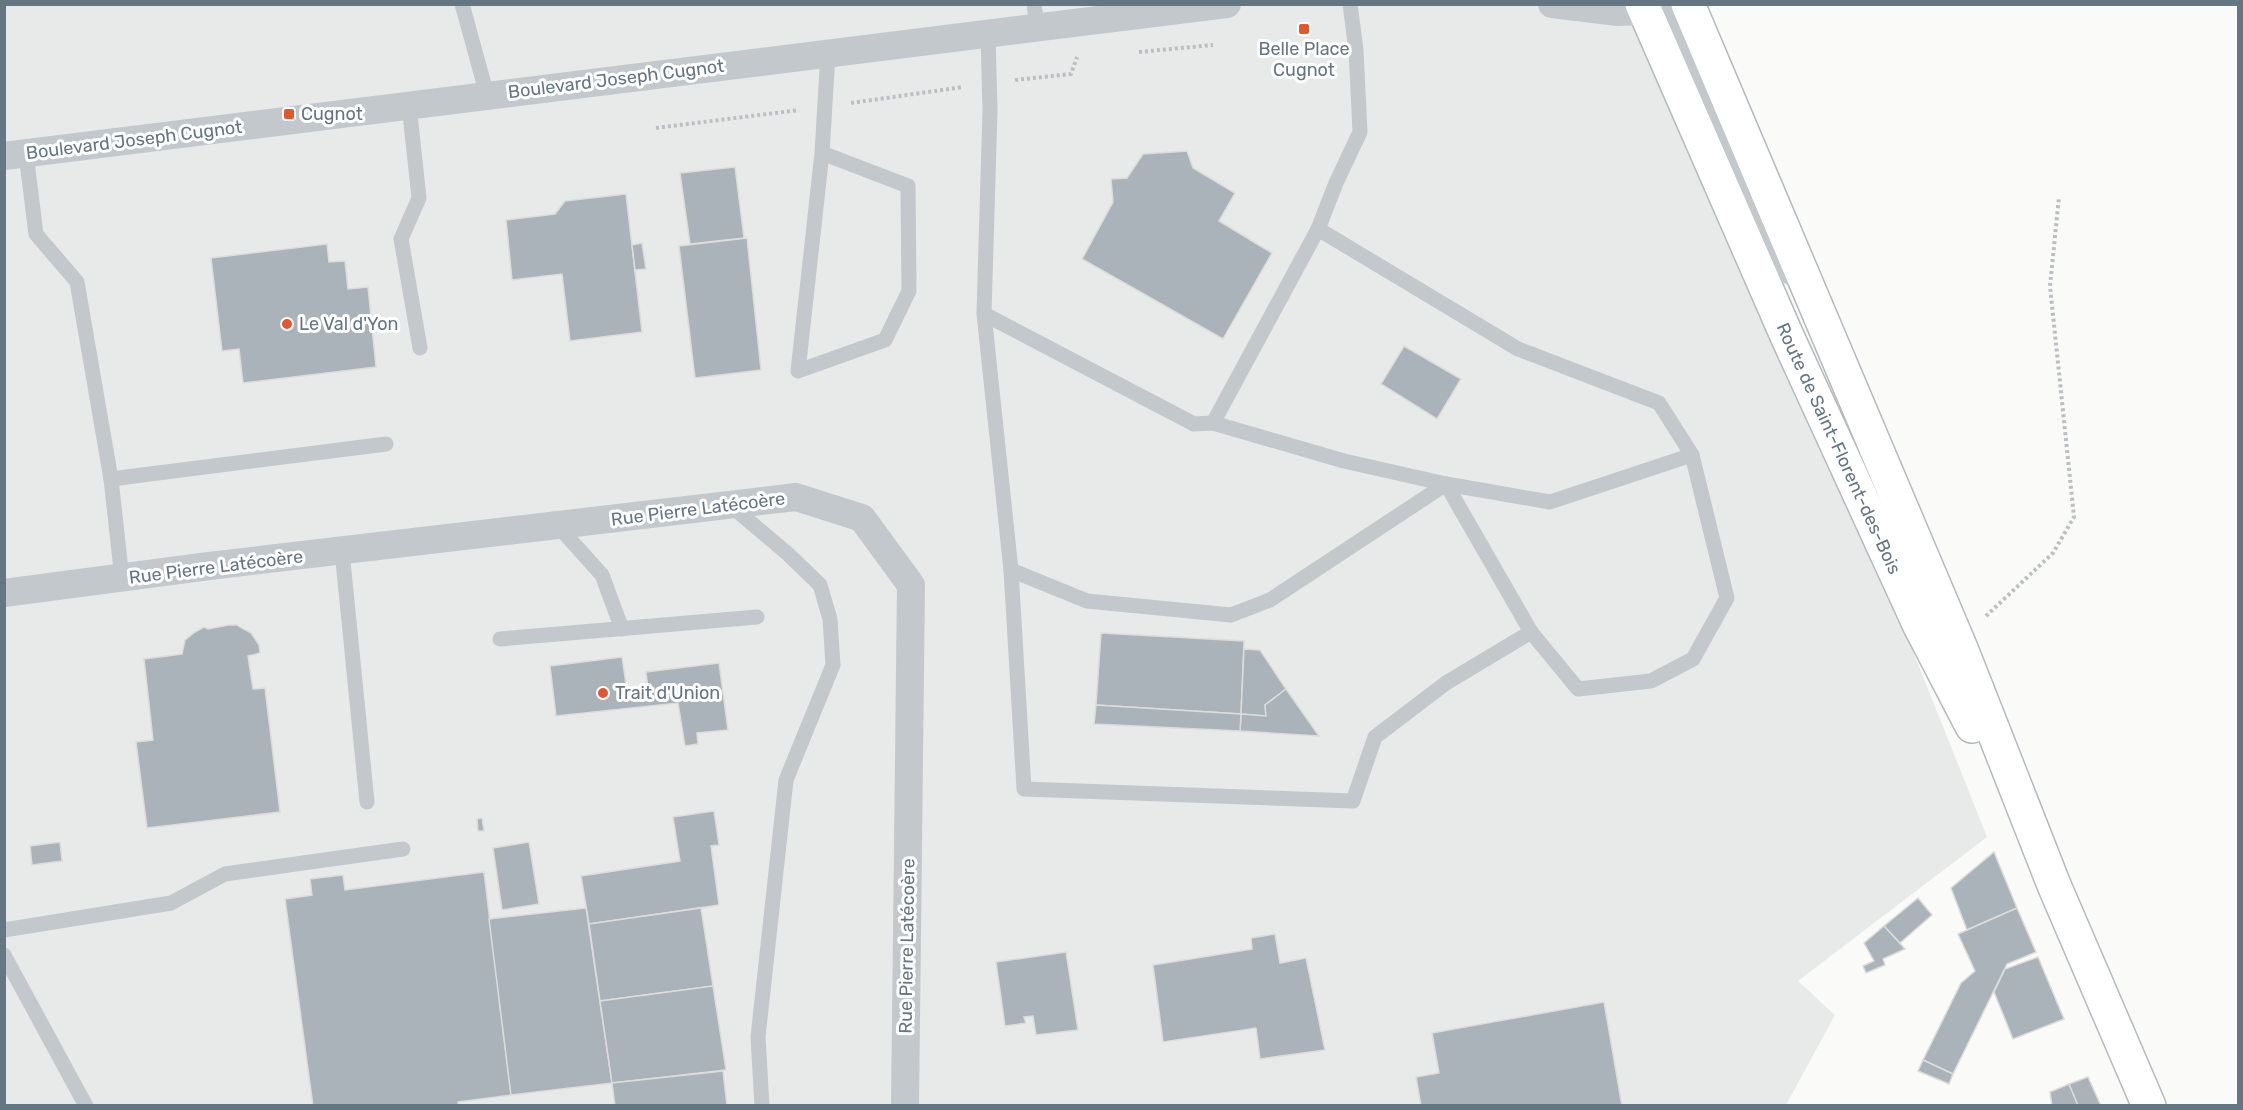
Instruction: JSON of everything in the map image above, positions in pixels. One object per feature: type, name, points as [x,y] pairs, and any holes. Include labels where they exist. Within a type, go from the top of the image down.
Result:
[{"type":"main road","name":"Route de Saint-Florent-des-Bois","points":[[1688,4],[1962,651],[2054,885],[2149,1106]]},
{"type":"main road","name":"Route de Saint-Florent-des-Bois","points":[[1650,6],[1787,336],[1920,626],[2054,885]]},
{"type":"street","name":"Boulevard Joseph Cugnot","points":[[15,155],[988,34],[1035,15],[1227,4]]},
{"type":"street","points":[[1552,4],[1618,12],[1650,6],[1751,209],[1824,325]]},
{"type":"street","name":"Rue Pierre Latécoère","points":[[4,593],[796,497],[862,518],[911,585],[905,1106]]},
{"type":"lane","points":[[462,4],[487,95]]},
{"type":"lane","points":[[1213,423],[1318,229],[1335,183],[1360,132],[1356,50],[1350,4]]},
{"type":"lane","points":[[988,34],[984,314],[1011,570],[1024,789],[1353,801],[1375,736],[1446,683],[1531,632]]},
{"type":"lane","points":[[822,153],[909,186],[909,291],[885,340],[798,371],[822,153],[828,54]]},
{"type":"lane","points":[[409,105],[419,198],[401,239],[420,348]]},
{"type":"lane","points":[[15,155],[36,234],[77,282],[111,479],[122,579]]},
{"type":"lane","points":[[1318,229],[1518,349],[1659,403],[1692,455],[1727,598],[1693,659],[1651,681],[1578,689],[1531,632],[1446,483]]},
{"type":"lane","points":[[984,314],[1194,424],[1213,423],[1344,461],[1446,483],[1550,502],[1692,455]]},
{"type":"lane","points":[[111,479],[386,444]]},
{"type":"lane","points":[[1011,570],[1087,601],[1231,615],[1270,600],[1446,483]]},
{"type":"lane","points":[[730,505],[788,554],[820,585],[830,619],[833,665],[786,780],[758,1037],[762,1106]]},
{"type":"lane","points":[[558,526],[602,575],[622,629]]},
{"type":"lane","points":[[342,551],[368,802]]},
{"type":"lane","points":[[500,639],[757,617]]},
{"type":"lane","points":[[4,930],[171,903],[225,874],[404,849]]},
{"type":"lane","points":[[4,955],[86,1106]]},
{"type":"path","points":[[1132,52],[1213,45]]},
{"type":"path","points":[[656,128],[1071,74],[1075,57],[1087,56]]},
{"type":"path","points":[[1962,651],[1990,610],[2053,553],[2074,517],[2050,286],[2059,197]]},
{"type":"shaded area","points":[[5,5],[1655,5],[1987,837],[1798,981],[1835,1015],[1786,1105],[5,1106]]},
{"type":"building","points":[[1187,151],[1193,168],[1235,193],[1219,221],[1272,253],[1223,339],[1082,259],[1113,202],[1111,179],[1127,178],[1143,154]]},
{"type":"building","points":[[735,167],[744,238],[690,244],[680,173]]},
{"type":"building","points":[[626,194],[642,332],[570,341],[562,274],[512,280],[506,220],[555,214],[565,201]]},
{"type":"building","points":[[747,238],[761,370],[695,378],[679,246]]},
{"type":"building","points":[[642,243],[646,269],[635,270],[632,245]]},
{"type":"building","points":[[327,244],[329,262],[345,261],[348,289],[368,287],[376,367],[243,383],[239,349],[222,351],[211,258]]},
{"type":"building","points":[[1404,346],[1461,379],[1437,419],[1381,384]]},
{"type":"building","points":[[237,625],[251,633],[259,645],[260,653],[248,656],[253,689],[265,688],[280,812],[147,828],[136,742],[153,740],[144,659],[182,654],[185,640],[195,632],[204,627],[208,629]]},
{"type":"building","points":[[1101,633],[1244,641],[1241,714],[1096,705]]},
{"type":"building","points":[[1244,649],[1260,650],[1286,689],[1265,705],[1266,716],[1241,714]]},
{"type":"building","points":[[622,657],[627,690],[648,688],[646,672],[719,663],[728,730],[697,733],[698,744],[685,746],[678,703],[556,716],[550,666]]},
{"type":"building","points":[[1286,689],[1319,736],[1240,731],[1241,714],[1266,716],[1265,705]]},
{"type":"building","points":[[1096,705],[1241,714],[1240,731],[1094,724]]},
{"type":"building","points":[[714,811],[719,845],[711,846],[719,905],[589,924],[581,876],[680,861],[673,817]]},
{"type":"building","points":[[482,818],[484,831],[478,831],[477,819]]},
{"type":"building","points":[[60,842],[62,861],[32,865],[30,846]]},
{"type":"building","points":[[529,842],[539,904],[502,910],[493,848]]},
{"type":"building","points":[[1994,852],[2017,908],[1967,930],[1951,888]]},
{"type":"building","points":[[484,872],[511,1095],[458,1102],[458,1106],[313,1106],[285,899],[312,895],[310,879],[343,875],[345,890]]},
{"type":"building","points":[[1918,898],[1932,915],[1900,943],[1884,926]]},
{"type":"building","points":[[586,908],[612,1083],[511,1095],[489,919]]},
{"type":"building","points":[[701,908],[713,986],[600,1001],[589,924]]},
{"type":"building","points":[[2017,908],[2036,952],[2007,964],[1953,1074],[1923,1060],[1961,983],[1975,971],[1958,934]]},
{"type":"building","points":[[1884,926],[1905,949],[1883,959],[1885,965],[1866,973],[1863,966],[1874,961],[1864,943]]},
{"type":"building","points":[[1275,934],[1280,963],[1306,958],[1325,1050],[1260,1059],[1256,1028],[1163,1042],[1153,965],[1252,949],[1251,938]]},
{"type":"building","points":[[1066,952],[1078,1030],[1036,1035],[1033,1016],[1024,1017],[1026,1023],[1005,1026],[996,962]]},
{"type":"building","points":[[2038,957],[2064,1019],[2013,1039],[1994,992],[2005,969]]},
{"type":"building","points":[[713,986],[726,1070],[612,1083],[600,1001]]},
{"type":"building","points":[[1604,1002],[1622,1106],[1421,1106],[1416,1077],[1439,1073],[1432,1033]]},
{"type":"building","points":[[1923,1060],[1953,1074],[1949,1084],[1918,1071]]},
{"type":"building","points":[[723,1071],[727,1106],[615,1106],[612,1083]]},
{"type":"building","points":[[2088,1077],[2101,1106],[2078,1106],[2069,1084]]},
{"type":"building","points":[[2069,1084],[2078,1106],[2052,1106],[2050,1092]]},
{"type":"place","name":"Belle Place Cugnot","points":[[1304,29]]},
{"type":"place","name":"Cugnot","points":[[289,114]]},
{"type":"place","name":"Le Val d'Yon","points":[[287,324]]},
{"type":"place","name":"Trait d'Union","points":[[603,693]]}]
